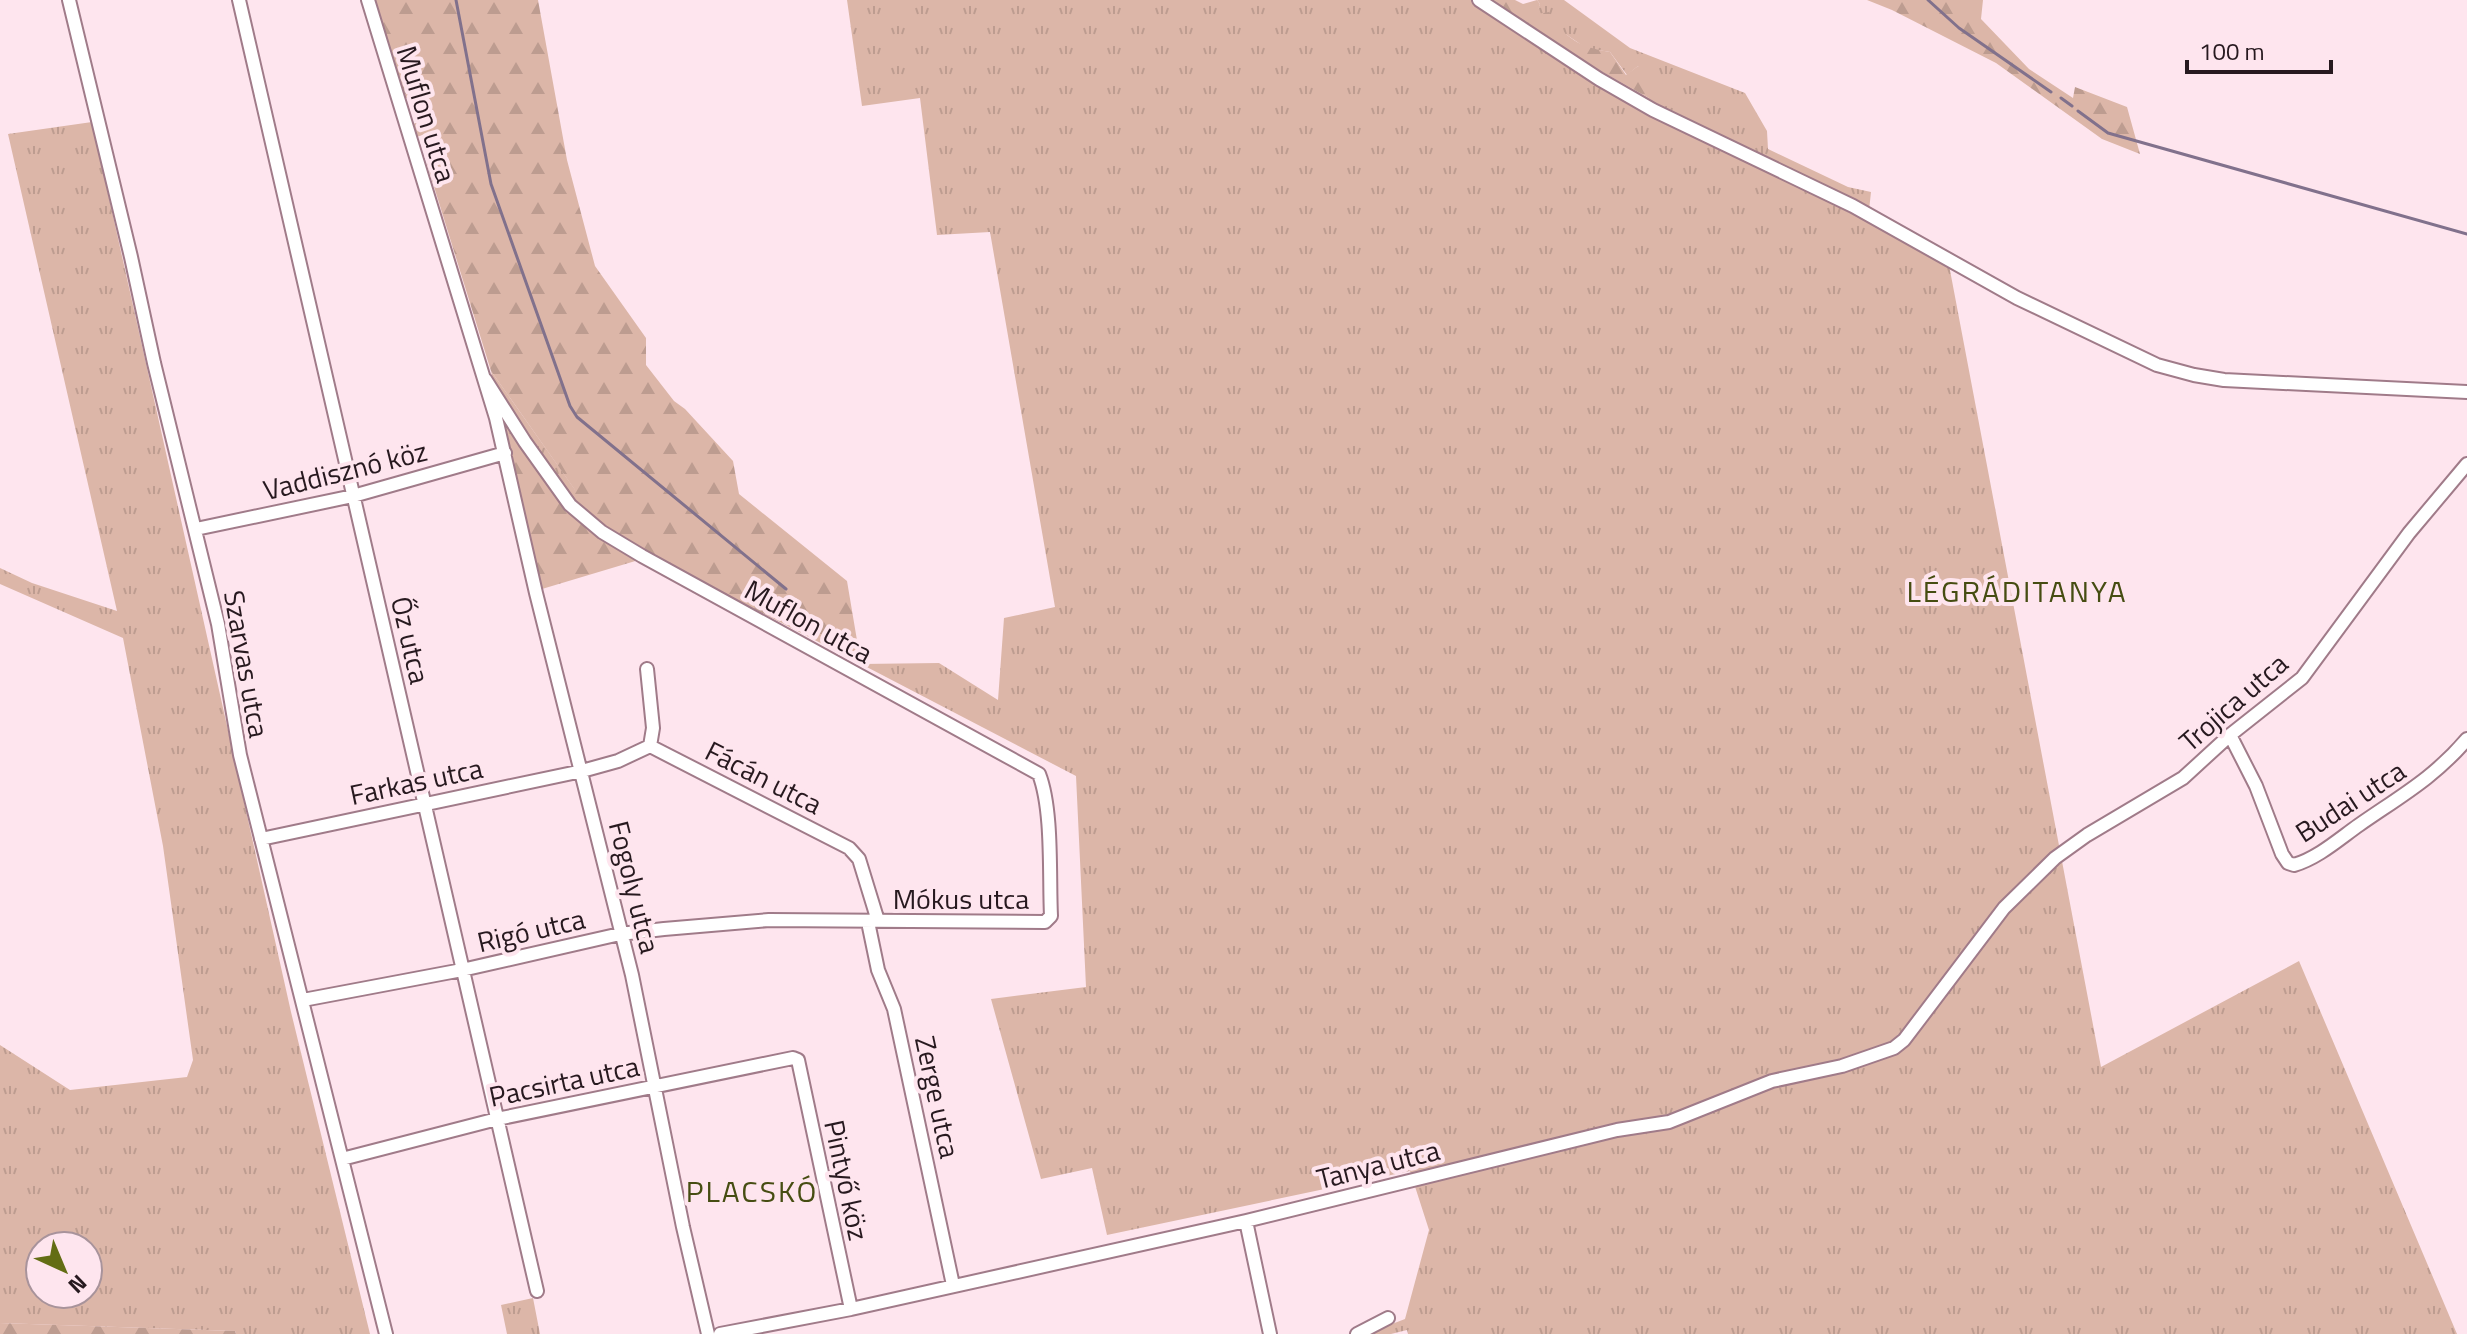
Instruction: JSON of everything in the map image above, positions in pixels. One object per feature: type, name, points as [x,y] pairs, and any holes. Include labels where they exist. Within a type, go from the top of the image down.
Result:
[{"type":"street","name":"Szarvas utca","points":[[69,0],[218,624],[240,755],[386,1334]]},
{"type":"street","name":"Őz utca","points":[[239,0],[537,1291]]},
{"type":"street","name":"Muflon utca","points":[[368,0],[505,453]]},
{"type":"street","points":[[1479,0],[1599,79],[1653,110],[1853,206],[2017,298],[2157,365],[2224,380],[2467,392]]},
{"type":"street","name":"Muflon utca","points":[[485,379],[570,505],[602,532],[1039,774],[1047,824],[1051,916]]},
{"type":"street","name":"Vaddisznó köz","points":[[196,529],[353,496],[505,453]]},
{"type":"street","name":"Fogoly utca","points":[[505,453],[536,593],[632,975],[708,1334]]},
{"type":"street","name":"Trojica utca","points":[[1987,932],[2018,893],[2055,858],[2087,835],[2183,778],[2230,735],[2302,678],[2409,533],[2467,464]]},
{"type":"street","points":[[582,771],[618,761],[650,746],[653,728],[647,669]]},
{"type":"street","name":"Budai utca","points":[[2230,735],[2256,786],[2282,854],[2288,863],[2294,865],[2325,849],[2426,780],[2446,764],[2467,739]]},
{"type":"street","name":"Fácán utca","points":[[650,746],[849,848],[859,859],[873,922]]},
{"type":"street","name":"Farkas utca","points":[[261,839],[582,771]]},
{"type":"street","name":"Mókus utca","points":[[873,922],[1045,922],[1051,916]]},
{"type":"street","name":"Rigó utca","points":[[303,1000],[462,970],[620,934],[769,920],[873,922]]},
{"type":"street","name":"Zerge utca","points":[[873,922],[878,970],[894,1009],[953,1285]]},
{"type":"street","name":"Tanya utca","points":[[720,1334],[785,1329],[851,1309],[953,1285],[1246,1221],[1617,1130],[1669,1122],[1772,1081],[1842,1066],[1894,1048],[1914,1028],[1987,932]]},
{"type":"street","name":"Pacsirta utca","points":[[342,1159],[497,1119],[793,1058],[798,1060]]},
{"type":"street","name":"Pintyő köz","points":[[798,1060],[851,1309]]},
{"type":"street","points":[[1246,1221],[1270,1334]]},
{"type":"street","points":[[1357,1334],[1388,1318]]},
{"type":"green space","points":[[373,0],[538,0],[567,160],[595,266],[646,338],[646,365],[674,401],[733,461],[739,494],[847,581],[861,664],[652,556],[542,589],[497,396],[565,491],[575,490],[491,371],[427,164],[438,158],[433,132],[416,137],[412,125],[427,116],[417,95],[403,99]]},
{"type":"green space","points":[[847,0],[1473,0],[1649,98],[1638,66],[1627,75],[1610,52],[1586,48],[1536,14],[1540,4],[1537,0],[1564,0],[1630,48],[1745,93],[1767,131],[1768,149],[1848,187],[1871,192],[1868,220],[1949,265],[2101,1067],[2299,961],[2457,1334],[1408,1334],[1407,1330],[1391,1334],[1366,1334],[1405,1319],[1429,1230],[1410,1171],[1107,1235],[1092,1168],[1041,1179],[991,999],[1086,987],[1076,776],[861,664],[939,663],[998,700],[1004,618],[1055,607],[990,232],[937,235],[920,98],[862,106]]},
{"type":"green space","points":[[1487,0],[1515,0],[1523,4],[1537,0],[1540,4],[1537,14],[1549,12],[1574,40],[1610,52],[1626,75],[1638,66],[1654,83],[1649,98],[1550,43]]},
{"type":"green space","points":[[1867,0],[1983,0],[1981,19],[2029,69],[2073,98],[2075,87],[2127,107],[2140,154],[2102,139],[1996,63]]},
{"type":"green space","points":[[92,122],[291,1012],[370,1334],[236,1334],[235,1331],[0,1323],[0,1045],[70,1090],[187,1077],[193,1060],[163,846],[123,638],[0,584],[0,568],[32,583],[117,611],[8,134]]},
{"type":"green space","points":[[491,371],[576,491],[565,491],[497,396]]},
{"type":"green space","points":[[533,1298],[540,1334],[507,1334],[501,1305]]},
{"type":"green space","points":[[0,1323],[235,1331],[236,1334],[0,1334]]},
{"type":"waterway","points":[[456,0],[491,184],[570,406],[577,417],[786,589]]},
{"type":"waterway","points":[[1928,0],[1959,28],[2051,92]]},
{"type":"waterway","points":[[2061,98],[2072,106]]},
{"type":"waterway","points":[[2078,111],[2108,133],[2467,234]]},
{"type":"district","name":"LÉGRÁDITANYA","points":[[2017,591]]},
{"type":"district","name":"PLACSKÓ","points":[[752,1191]]}]
